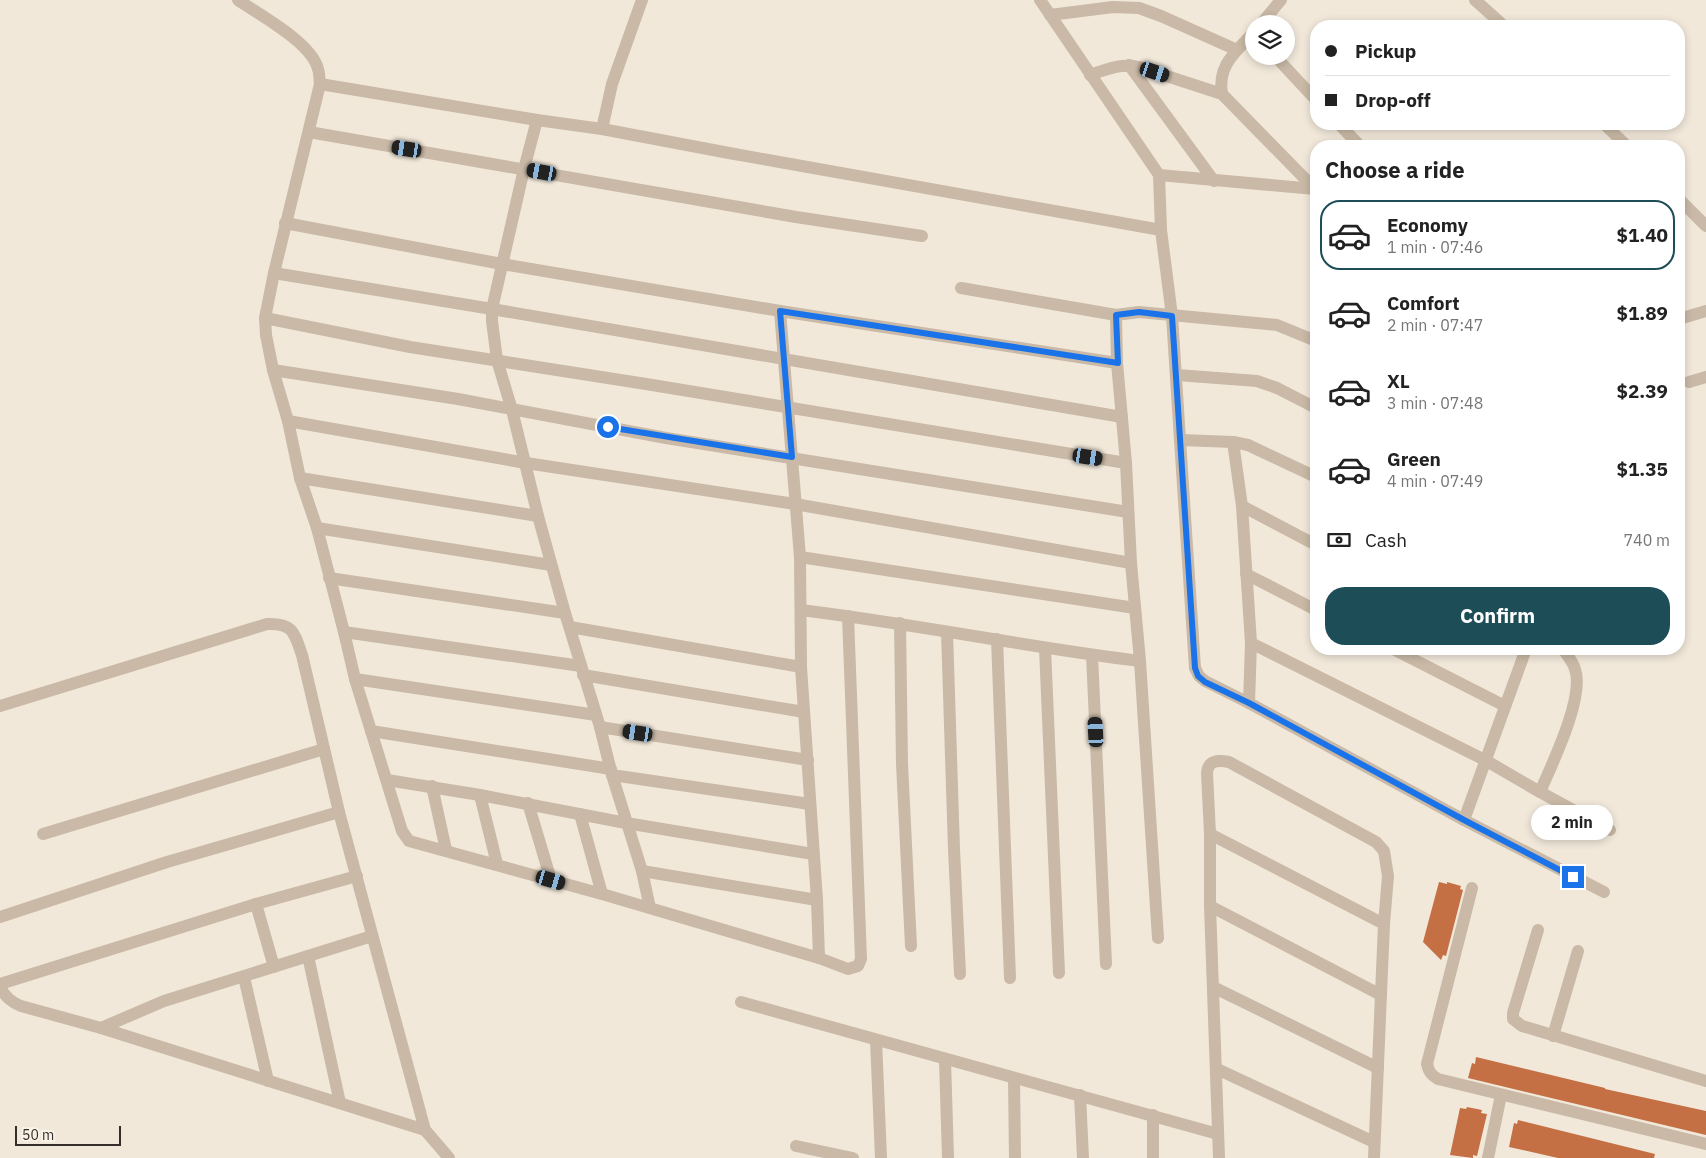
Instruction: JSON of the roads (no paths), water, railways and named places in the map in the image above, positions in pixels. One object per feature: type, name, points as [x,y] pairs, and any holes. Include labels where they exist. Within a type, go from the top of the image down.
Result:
[{"type":"street","points":[[238,0],[302,44],[318,68],[320,84],[274,273],[265,318],[266,335],[288,421],[300,478],[317,528],[355,679],[402,831],[408,841],[602,894],[819,958],[848,969],[858,966],[861,959],[848,616]]},
{"type":"street","points":[[602,129],[612,84],[642,0]]},
{"type":"street","points":[[1040,0],[1159,175],[1160,230],[1172,316],[1195,668],[1198,676],[1205,682],[1249,703],[1464,820],[1604,892]]},
{"type":"street","points":[[1268,15],[1281,0]]},
{"type":"street","points":[[1475,0],[1497,20]]},
{"type":"street","points":[[1050,15],[1113,7],[1139,8],[1237,50]]},
{"type":"street","points":[[1222,94],[1221,76],[1224,67],[1245,42]]},
{"type":"street","points":[[1129,65],[1214,180]]},
{"type":"street","points":[[1283,65],[1310,94]]},
{"type":"street","points":[[1090,75],[1117,66],[1139,66],[1222,94],[1310,183]]},
{"type":"street","points":[[320,84],[602,129],[1160,230]]},
{"type":"street","points":[[537,120],[492,309],[497,360],[526,463],[551,566],[598,721],[626,823],[642,871],[650,908]]},
{"type":"street","points":[[1345,130],[1354,140]]},
{"type":"street","points":[[1610,130],[1621,140]]},
{"type":"street","points":[[309,132],[777,214],[922,236]]},
{"type":"street","points":[[1159,175],[1310,188]]},
{"type":"street","points":[[1685,205],[1706,226]]},
{"type":"street","points":[[285,223],[502,264],[780,311],[1118,363]]},
{"type":"street","points":[[274,273],[1122,417]]},
{"type":"street","points":[[961,288],[1116,315],[1139,312],[1277,325],[1310,339]]},
{"type":"street","points":[[780,311],[800,557],[801,667],[817,900],[819,958]]},
{"type":"street","points":[[1685,318],[1706,312]]},
{"type":"street","points":[[1116,315],[1131,563],[1140,661],[1158,938]]},
{"type":"street","points":[[265,318],[410,347],[1126,463]]},
{"type":"street","points":[[274,370],[458,399],[666,438],[1128,512]]},
{"type":"street","points":[[1177,375],[1257,381],[1277,388],[1310,405]]},
{"type":"street","points":[[1689,382],[1706,377]]},
{"type":"street","points":[[288,421],[526,463],[795,504],[1131,563]]},
{"type":"street","points":[[1180,440],[1233,442],[1260,450],[1310,474]]},
{"type":"street","points":[[1233,442],[1242,506],[1251,643],[1249,703]]},
{"type":"street","points":[[300,478],[538,516]]},
{"type":"street","points":[[1242,506],[1310,542]]},
{"type":"street","points":[[317,528],[551,566]]},
{"type":"street","points":[[800,557],[1135,608]]},
{"type":"street","points":[[1246,574],[1310,607]]},
{"type":"street","points":[[329,578],[565,613]]},
{"type":"street","points":[[801,610],[900,623],[1045,648],[1140,661]]},
{"type":"street","points":[[900,623],[902,764],[911,946]]},
{"type":"street","points":[[0,706],[267,624],[280,624],[289,628],[302,654],[339,812],[425,1130],[449,1158]]},
{"type":"street","points":[[570,627],[801,667]]},
{"type":"street","points":[[344,632],[582,671],[804,712]]},
{"type":"street","points":[[947,632],[960,974]]},
{"type":"street","points":[[996,639],[1010,978]]},
{"type":"street","points":[[1251,643],[1485,760],[1610,830]]},
{"type":"street","points":[[1045,648],[1059,973]]},
{"type":"street","points":[[1092,655],[1106,964]]},
{"type":"street","points":[[1405,655],[1505,706]]},
{"type":"street","points":[[1464,820],[1505,706],[1520,655]]},
{"type":"street","points":[[1540,792],[1558,751],[1570,715],[1577,683],[1575,668],[1567,655]]},
{"type":"street","points":[[355,679],[808,760]]},
{"type":"street","points":[[371,731],[810,804]]},
{"type":"street","points":[[43,834],[324,749]]},
{"type":"street","points":[[1219,1158],[1210,906],[1208,767],[1217,760],[1229,762],[1376,842],[1384,851],[1388,876],[1384,924],[1374,1158]]},
{"type":"street","points":[[387,780],[480,794],[626,823],[813,854]]},
{"type":"street","points":[[432,786],[446,850]]},
{"type":"street","points":[[480,794],[497,864]]},
{"type":"street","points":[[528,803],[551,880]]},
{"type":"street","points":[[0,918],[167,862],[339,812]]},
{"type":"street","points":[[580,814],[602,894]]},
{"type":"street","points":[[1210,834],[1384,924]]},
{"type":"street","points":[[642,871],[817,900]]},
{"type":"street","points":[[0,984],[256,904],[357,876]]},
{"type":"street","points":[[1472,888],[1427,1064],[1428,1071],[1438,1079],[1706,1144]]},
{"type":"street","points":[[256,904],[274,967]]},
{"type":"street","points":[[1210,906],[1381,995]]},
{"type":"street","points":[[1538,930],[1513,1013],[1514,1019],[1522,1026],[1706,1081]]},
{"type":"street","points":[[101,1028],[164,1001],[372,936]]},
{"type":"street","points":[[1553,1036],[1578,951]]},
{"type":"street","points":[[308,956],[340,1103]]},
{"type":"street","points":[[244,977],[268,1080]]},
{"type":"street","points":[[1213,987],[1378,1068]]},
{"type":"street","points":[[0,988],[13,1003],[101,1028],[425,1130]]},
{"type":"street","points":[[741,1002],[1218,1134]]},
{"type":"street","points":[[876,1040],[881,1158]]},
{"type":"street","points":[[945,1060],[948,1158]]},
{"type":"street","points":[[1216,1069],[1374,1142]]},
{"type":"street","points":[[1014,1078],[1015,1158]]},
{"type":"street","points":[[1080,1095],[1083,1158]]},
{"type":"street","points":[[1488,1158],[1501,1095]]},
{"type":"street","points":[[1153,1115],[1153,1158]]},
{"type":"street","points":[[796,1146],[853,1158]]}]
